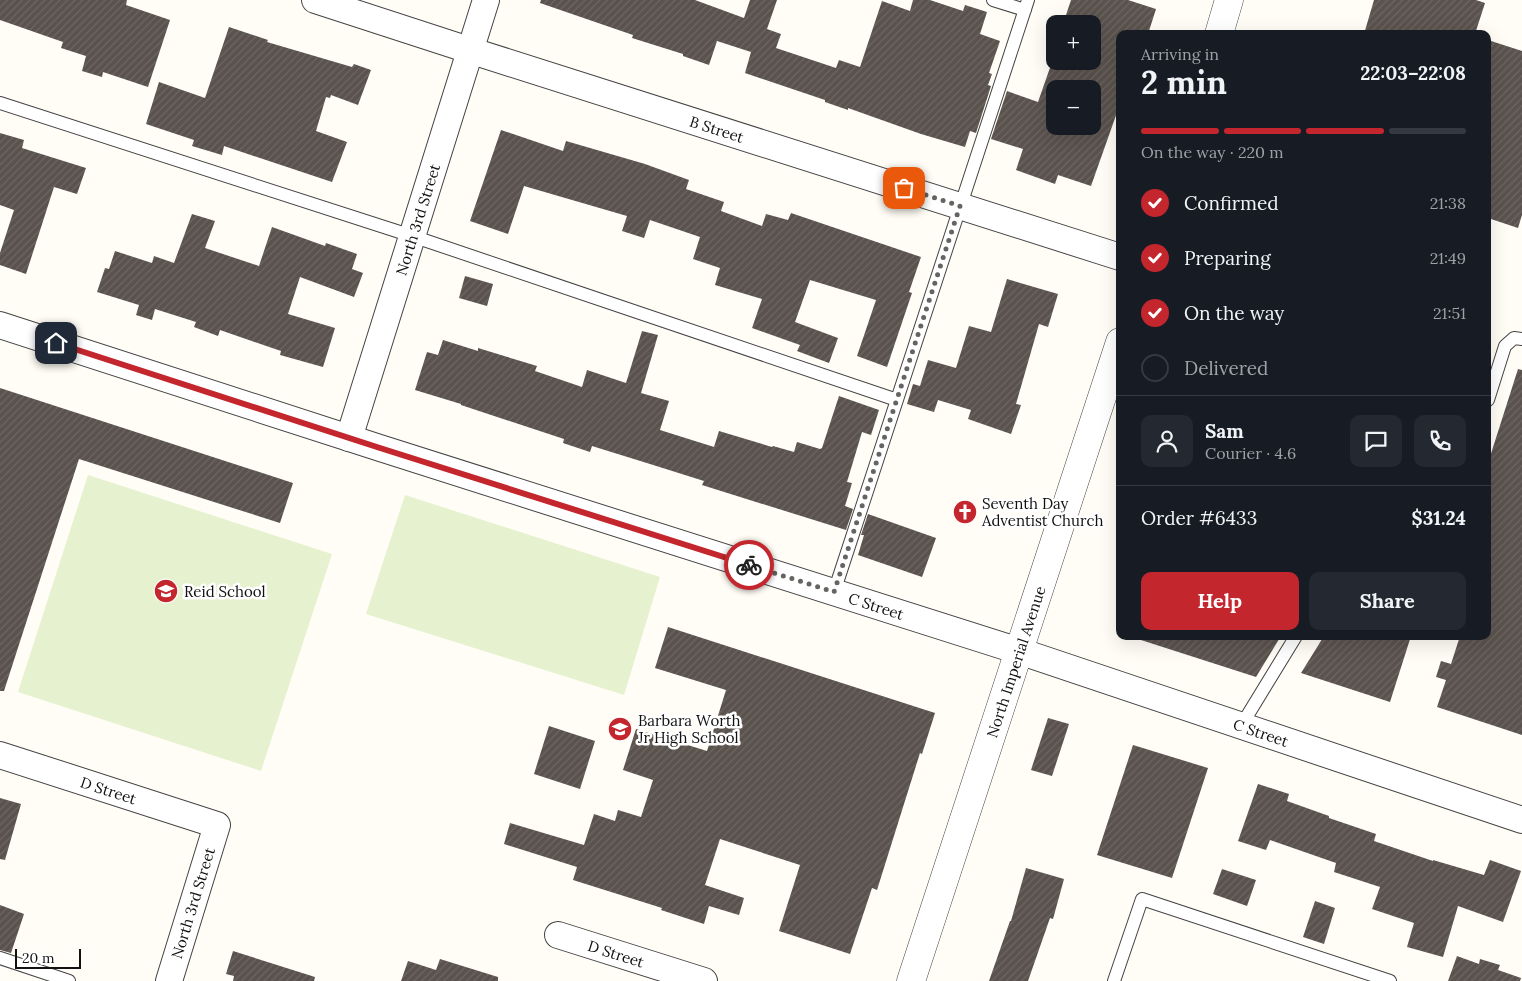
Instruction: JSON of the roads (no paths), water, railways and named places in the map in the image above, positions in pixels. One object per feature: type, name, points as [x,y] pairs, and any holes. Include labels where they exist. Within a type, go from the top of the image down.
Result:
[{"type":"street","name":"B Street","points":[[315,0],[1116,256]]},
{"type":"street","name":"North 3rd Street","points":[[349,438],[486,0]]},
{"type":"street","points":[[1220,30],[1229,0]]},
{"type":"street","name":"C Street","points":[[0,325],[1019,651],[1522,820]]},
{"type":"street","name":"North Imperial Avenue","points":[[911,981],[1116,354]]},
{"type":"street","name":"D Street","points":[[0,754],[217,825]]},
{"type":"street","name":"North 3rd Street","points":[[169,981],[217,825]]},
{"type":"street","name":"D Street","points":[[558,935],[702,981]]},
{"type":"lane","points":[[834,592],[1026,5],[993,0]]},
{"type":"lane","points":[[0,102],[412,236],[897,400]]},
{"type":"lane","points":[[1491,390],[1505,346],[1514,338],[1522,339]]},
{"type":"lane","points":[[1242,726],[1294,640]]},
{"type":"lane","points":[[1114,981],[1142,899],[1390,981]]},
{"type":"lane","points":[[0,958],[69,981]]},
{"type":"place","name":"Seventh Day Adventist Church","points":[[965,512]]},
{"type":"place","name":"Reid School","points":[[166,591]]},
{"type":"place","name":"Barbara Worth Jr High School","points":[[620,729]]}]
